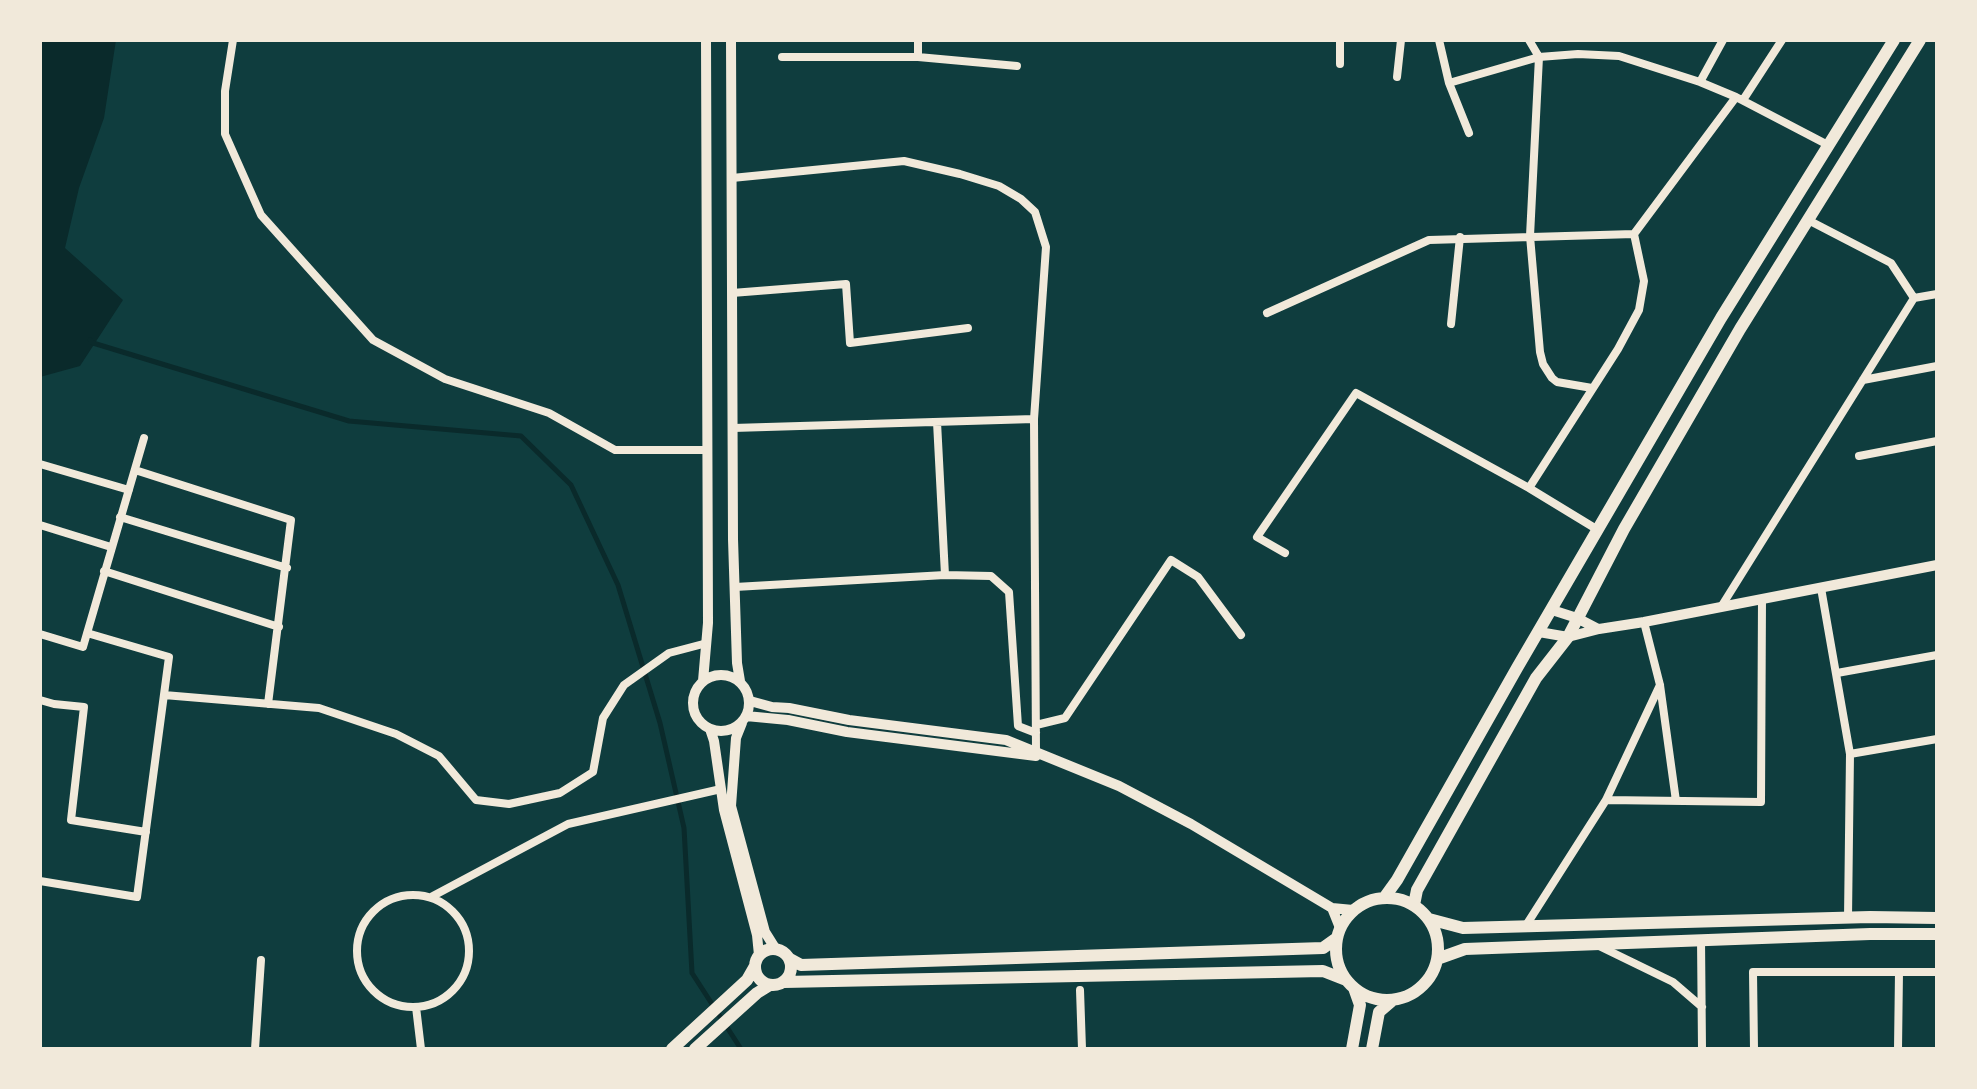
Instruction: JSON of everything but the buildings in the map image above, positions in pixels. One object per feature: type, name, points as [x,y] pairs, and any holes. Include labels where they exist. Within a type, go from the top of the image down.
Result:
[{"type":"main road","points":[[1384,898],[1398,880],[1721,318],[1894,40]]},
{"type":"main road","points":[[1414,905],[1417,890],[1536,678],[1568,638],[1634,512],[1740,329],[1920,40]]},
{"type":"main road","points":[[677,1044],[747,980],[769,949],[781,950],[802,966],[1322,948],[1362,904],[1395,898],[1414,905],[1429,920],[1437,938],[1437,959],[1422,986],[1393,1000],[1379,1012],[1372,1049]]},
{"type":"main road","points":[[1429,920],[1463,928],[1937,918]]},
{"type":"main road","points":[[1339,933],[1337,960],[1360,1006],[1352,1049]]},
{"type":"main road","points":[[1437,959],[1465,949],[1937,934]]},
{"type":"main road","points":[[777,983],[791,971],[790,958]]},
{"type":"main road","points":[[757,961],[758,978],[777,983]]},
{"type":"main road","points":[[695,1049],[757,992],[777,983],[798,980],[1323,971],[1372,998],[1393,1000]]},
{"type":"street","points":[[233,40],[225,92],[224,134],[260,215],[373,340],[445,380],[549,413],[616,450],[707,450]]},
{"type":"street","points":[[706,40],[707,643],[703,680],[694,694],[694,711],[710,729],[714,741],[724,810],[757,935],[757,961]]},
{"type":"street","points":[[731,40],[734,587],[737,663],[750,701],[736,738],[731,806],[765,932],[775,948]]},
{"type":"street","points":[[918,40],[918,57]]},
{"type":"street","points":[[1340,40],[1340,64]]},
{"type":"street","points":[[1397,77],[1401,40]]},
{"type":"street","points":[[1439,40],[1449,83],[1469,133]]},
{"type":"street","points":[[1529,40],[1538,57],[1530,236],[1542,364],[1557,382],[1592,388]]},
{"type":"street","points":[[1700,82],[1723,40]]},
{"type":"street","points":[[1634,234],[1782,40]]},
{"type":"street","points":[[1449,83],[1538,57],[1619,56],[1700,82],[1828,144]]},
{"type":"street","points":[[782,57],[918,57],[1017,66]]},
{"type":"street","points":[[732,178],[904,161],[999,186],[1035,212],[1046,247],[1034,419],[1036,751]]},
{"type":"street","points":[[1808,220],[1891,263],[1914,298]]},
{"type":"street","points":[[1267,312],[1429,240],[1634,234]]},
{"type":"street","points":[[1529,488],[1618,349],[1638,310],[1644,280],[1634,234]]},
{"type":"street","points":[[1451,324],[1460,238]]},
{"type":"street","points":[[732,293],[846,284],[850,343],[968,328]]},
{"type":"street","points":[[1720,607],[1914,298],[1937,294]]},
{"type":"street","points":[[1862,380],[1937,366]]},
{"type":"street","points":[[1285,552],[1257,537],[1356,393],[1598,530]]},
{"type":"street","points":[[733,428],[1034,419]]},
{"type":"street","points":[[937,422],[945,574]]},
{"type":"street","points":[[40,634],[82,647],[144,438]]},
{"type":"street","points":[[1859,456],[1937,441]]},
{"type":"street","points":[[40,464],[129,490]]},
{"type":"street","points":[[135,470],[292,520],[268,704]]},
{"type":"street","points":[[120,517],[287,568]]},
{"type":"street","points":[[40,526],[112,547]]},
{"type":"street","points":[[734,587],[945,574],[991,576],[1010,592],[1018,726],[1036,729],[1065,718],[1171,560],[1198,577],[1241,634]]},
{"type":"street","points":[[1539,632],[1568,638],[1937,565]]},
{"type":"street","points":[[104,571],[278,627]]},
{"type":"street","points":[[1821,588],[1850,754],[1848,918]]},
{"type":"street","points":[[1606,800],[1761,802],[1762,599]]},
{"type":"street","points":[[1552,610],[1599,629]]},
{"type":"street","points":[[1644,622],[1660,685],[1676,801]]},
{"type":"street","points":[[40,881],[137,897],[169,657],[87,633]]},
{"type":"street","points":[[164,696],[319,708],[396,734],[439,756],[476,800],[508,804],[560,793],[593,772],[603,718],[624,685],[669,654],[707,643]]},
{"type":"street","points":[[1836,673],[1937,654]]},
{"type":"street","points":[[703,680],[726,674],[740,681]]},
{"type":"street","points":[[1525,927],[1606,800],[1660,685]]},
{"type":"street","points":[[40,700],[84,707],[70,820],[146,832]]},
{"type":"street","points":[[750,701],[849,720],[1006,740],[1119,786],[1332,908],[1354,910]]},
{"type":"street","points":[[710,729],[726,730],[744,719],[788,720],[847,732],[1056,759]]},
{"type":"street","points":[[1850,754],[1937,739]]},
{"type":"street","points":[[430,897],[568,824],[721,789]]},
{"type":"street","points":[[408,894],[430,897],[450,908],[464,926],[469,960],[459,984],[440,1000],[416,1007],[391,1002],[371,988],[359,967],[357,945],[364,924],[387,901],[408,894]]},
{"type":"street","points":[[1332,908],[1339,933]]},
{"type":"street","points":[[1701,939],[1702,1049]]},
{"type":"street","points":[[1594,943],[1673,982],[1702,1008]]},
{"type":"street","points":[[255,1049],[261,960]]},
{"type":"street","points":[[1754,1049],[1753,972],[1937,972]]},
{"type":"street","points":[[1898,1049],[1899,972]]},
{"type":"street","points":[[1080,990],[1082,1049]]},
{"type":"street","points":[[416,1007],[421,1049]]},
{"type":"water","points":[[40,40],[116,40],[104,118],[79,188],[65,248],[123,300],[80,366],[40,377]]},
{"type":"waterway","points":[[90,340],[349,421],[521,436],[571,485],[618,585],[660,723],[684,828],[692,973],[741,1049]]}]
